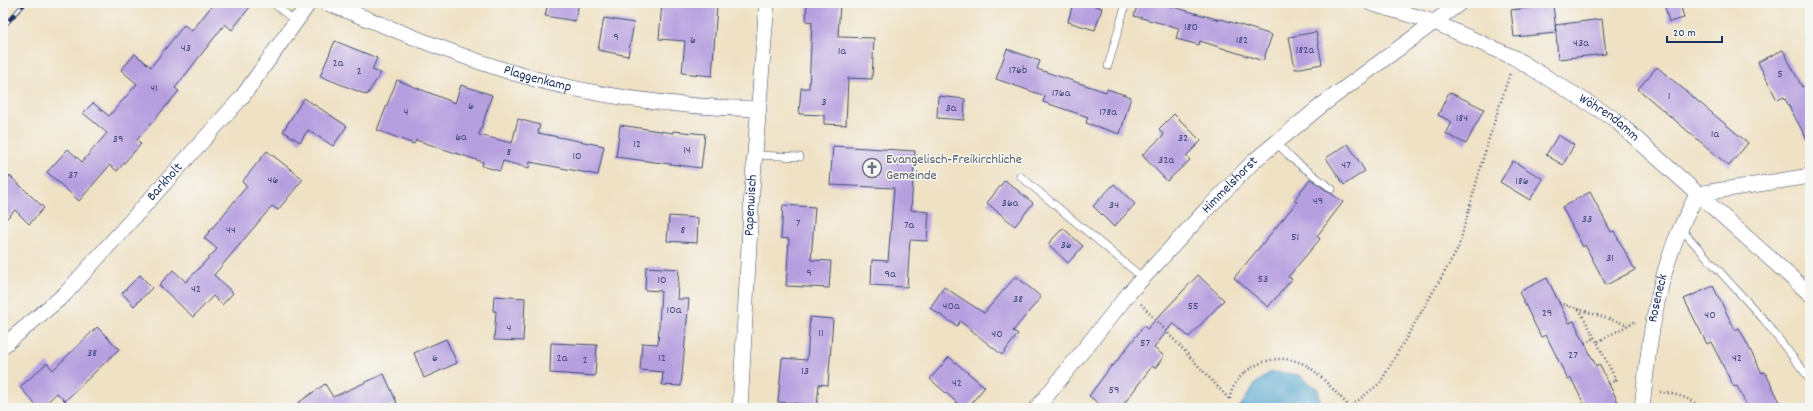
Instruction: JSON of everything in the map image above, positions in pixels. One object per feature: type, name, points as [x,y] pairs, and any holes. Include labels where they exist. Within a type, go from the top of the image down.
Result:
[{"type":"street","name":"Barkholt","points":[[3,346],[65,294],[242,97],[309,3]]},
{"type":"street","name":"Plaggenkamp","points":[[327,3],[445,50],[515,73],[545,81],[614,97],[674,105],[759,109]]},
{"type":"street","name":"Papenwisch","points":[[740,408],[755,155],[767,3]]},
{"type":"street","name":"Wöhrendamm","points":[[1370,3],[1434,22],[1514,58],[1613,118],[1810,294]]},
{"type":"street","name":"Himmelshorst","points":[[1037,408],[1130,292],[1255,160],[1322,105],[1460,3]]},
{"type":"street","points":[[1697,194],[1810,176]]},
{"type":"street","name":"Roseneck","points":[[1642,408],[1654,312],[1664,272],[1674,243],[1697,194]]},
{"type":"lane","points":[[273,3],[295,21]]},
{"type":"lane","points":[[1108,66],[1126,3]]},
{"type":"lane","points":[[1276,142],[1291,158],[1332,189]]},
{"type":"lane","points":[[755,155],[800,157]]},
{"type":"lane","points":[[1020,176],[1143,278]]},
{"type":"lane","points":[[1681,229],[1764,320],[1806,374],[1810,382]]},
{"type":"path","points":[[1130,292],[1230,400],[1230,393],[1241,375],[1258,363],[1284,358],[1306,365],[1350,407],[1380,383],[1458,249],[1486,148],[1514,58]]},
{"type":"path","points":[[1559,302],[1629,325]]},
{"type":"path","points":[[1578,309],[1595,338],[1616,380],[1609,384]]},
{"type":"path","points":[[1597,342],[1654,312]]},
{"type":"path","points":[[1585,344],[1595,338]]},
{"type":"path","points":[[1644,390],[1667,393],[1694,403],[1700,408]]},
{"type":"water","points":[[1280,372],[1299,375],[1318,389],[1322,408],[1239,408],[1255,384],[1269,373]]},
{"type":"building","points":[[214,3],[253,3],[232,30],[225,24],[175,88],[179,91],[137,140],[141,144],[117,171],[110,165],[79,201],[47,172],[68,149],[82,162],[107,133],[83,113],[93,103],[109,116],[137,84],[121,70],[135,54],[151,67],[184,25],[192,31]]},
{"type":"building","points":[[548,3],[579,3],[575,21],[545,16]]},
{"type":"building","points":[[662,3],[717,6],[712,76],[682,73],[685,41],[659,39]]},
{"type":"building","points":[[807,3],[840,3],[838,37],[874,38],[872,79],[848,78],[846,125],[824,124],[824,115],[799,114],[801,88],[809,88],[812,22],[806,21]]},
{"type":"building","points":[[1073,3],[1085,3],[1102,8],[1095,30],[1068,22]]},
{"type":"building","points":[[1138,3],[1159,3],[1220,20],[1221,19],[1272,35],[1263,61],[1200,41],[1199,45],[1176,39],[1179,28],[1134,16]]},
{"type":"building","points":[[1664,3],[1680,3],[1684,18],[1669,22]]},
{"type":"building","points":[[1553,5],[1555,25],[1602,19],[1606,54],[1558,59],[1556,33],[1514,37],[1511,10]]},
{"type":"building","points":[[604,18],[634,23],[628,56],[598,50]]},
{"type":"building","points":[[1316,32],[1322,64],[1295,69],[1289,37]]},
{"type":"building","points":[[335,41],[377,58],[372,70],[381,73],[367,95],[320,76]]},
{"type":"building","points":[[1007,49],[1040,61],[1037,69],[1106,92],[1107,89],[1131,97],[1120,134],[1086,123],[1088,117],[1043,102],[1045,96],[996,79]]},
{"type":"building","points":[[1783,50],[1802,87],[1810,82],[1810,145],[1784,97],[1777,100],[1758,62]]},
{"type":"building","points":[[1657,67],[1748,143],[1729,166],[1638,89]]},
{"type":"building","points":[[397,80],[455,103],[461,85],[492,95],[479,135],[512,143],[518,119],[540,125],[538,133],[604,146],[598,175],[530,162],[529,168],[503,161],[500,171],[482,166],[483,162],[416,140],[414,144],[377,130]]},
{"type":"building","points":[[1449,92],[1484,109],[1466,144],[1446,134],[1452,122],[1438,115]]},
{"type":"building","points":[[938,96],[965,99],[964,120],[937,118]]},
{"type":"building","points":[[304,98],[347,126],[333,146],[308,130],[300,142],[283,131]]},
{"type":"building","points":[[1174,114],[1201,141],[1186,156],[1190,160],[1167,181],[1142,155],[1164,135],[1159,129]]},
{"type":"building","points":[[620,125],[673,133],[673,131],[705,134],[701,168],[616,157]]},
{"type":"building","points":[[1558,135],[1574,145],[1563,165],[1546,155]]},
{"type":"building","points":[[1348,144],[1365,171],[1344,185],[1326,158]]},
{"type":"building","points":[[833,146],[915,151],[911,210],[929,212],[927,241],[910,240],[907,287],[871,285],[872,260],[888,261],[894,188],[830,185]]},
{"type":"building","points":[[267,151],[303,179],[278,210],[272,206],[214,275],[233,293],[222,305],[213,296],[193,317],[159,285],[173,270],[186,282],[217,249],[204,238],[247,186],[242,182]]},
{"type":"building","points":[[1513,161],[1543,179],[1530,200],[1500,182]]},
{"type":"building","points":[[10,176],[44,208],[29,224],[15,210],[3,222],[3,183]]},
{"type":"building","points":[[1310,179],[1343,202],[1317,236],[1320,239],[1288,277],[1292,279],[1268,307],[1234,278],[1297,202],[1294,200]]},
{"type":"building","points":[[1005,180],[1033,203],[1015,226],[987,203]]},
{"type":"building","points":[[1114,184],[1135,204],[1114,227],[1093,206]]},
{"type":"building","points":[[1590,192],[1611,232],[1614,231],[1635,270],[1606,285],[1585,245],[1583,247],[1562,207]]},
{"type":"building","points":[[783,205],[815,207],[811,260],[831,261],[829,288],[786,286],[789,239],[781,238]]},
{"type":"building","points":[[669,216],[698,218],[697,243],[667,241]]},
{"type":"building","points":[[1063,228],[1083,246],[1068,263],[1048,244]]},
{"type":"building","points":[[646,267],[679,269],[677,299],[689,299],[681,386],[662,385],[663,372],[640,370],[642,343],[658,344],[661,291],[645,290]]},
{"type":"building","points":[[140,275],[152,288],[134,306],[122,293]]},
{"type":"building","points":[[1198,275],[1224,300],[1189,337],[1173,323],[1154,348],[1164,356],[1155,368],[1152,366],[1121,408],[1105,408],[1089,396],[1144,326],[1147,329]]},
{"type":"building","points":[[1016,276],[1041,297],[1013,331],[1018,334],[1002,355],[960,321],[957,326],[930,308],[944,287],[984,313]]},
{"type":"building","points":[[1547,278],[1569,323],[1574,321],[1596,366],[1599,364],[1621,408],[1586,408],[1571,378],[1568,380],[1546,335],[1541,337],[1519,292]]},
{"type":"building","points":[[1713,286],[1735,330],[1739,328],[1762,373],[1765,372],[1783,408],[1748,408],[1737,386],[1734,387],[1711,342],[1707,344],[1684,299]]},
{"type":"building","points":[[494,296],[525,298],[523,341],[494,340],[496,311],[493,311]]},
{"type":"building","points":[[810,317],[833,319],[828,385],[819,384],[817,405],[778,402],[782,358],[807,360]]},
{"type":"building","points":[[97,327],[119,349],[65,401],[57,393],[41,408],[38,408],[20,387],[47,363],[53,370]]},
{"type":"building","points":[[446,339],[457,363],[424,378],[414,353]]},
{"type":"building","points":[[551,343],[597,345],[595,376],[550,373]]},
{"type":"building","points":[[949,357],[985,387],[967,408],[963,408],[930,379]]},
{"type":"building","points":[[384,374],[397,403],[385,408],[291,408],[325,384],[333,397]]},
{"type":"railway","points":[[3,27],[25,3]]},
{"type":"place","name":"Evangelisch-Freikirchliche Gemeinde","points":[[872,168]]}]
